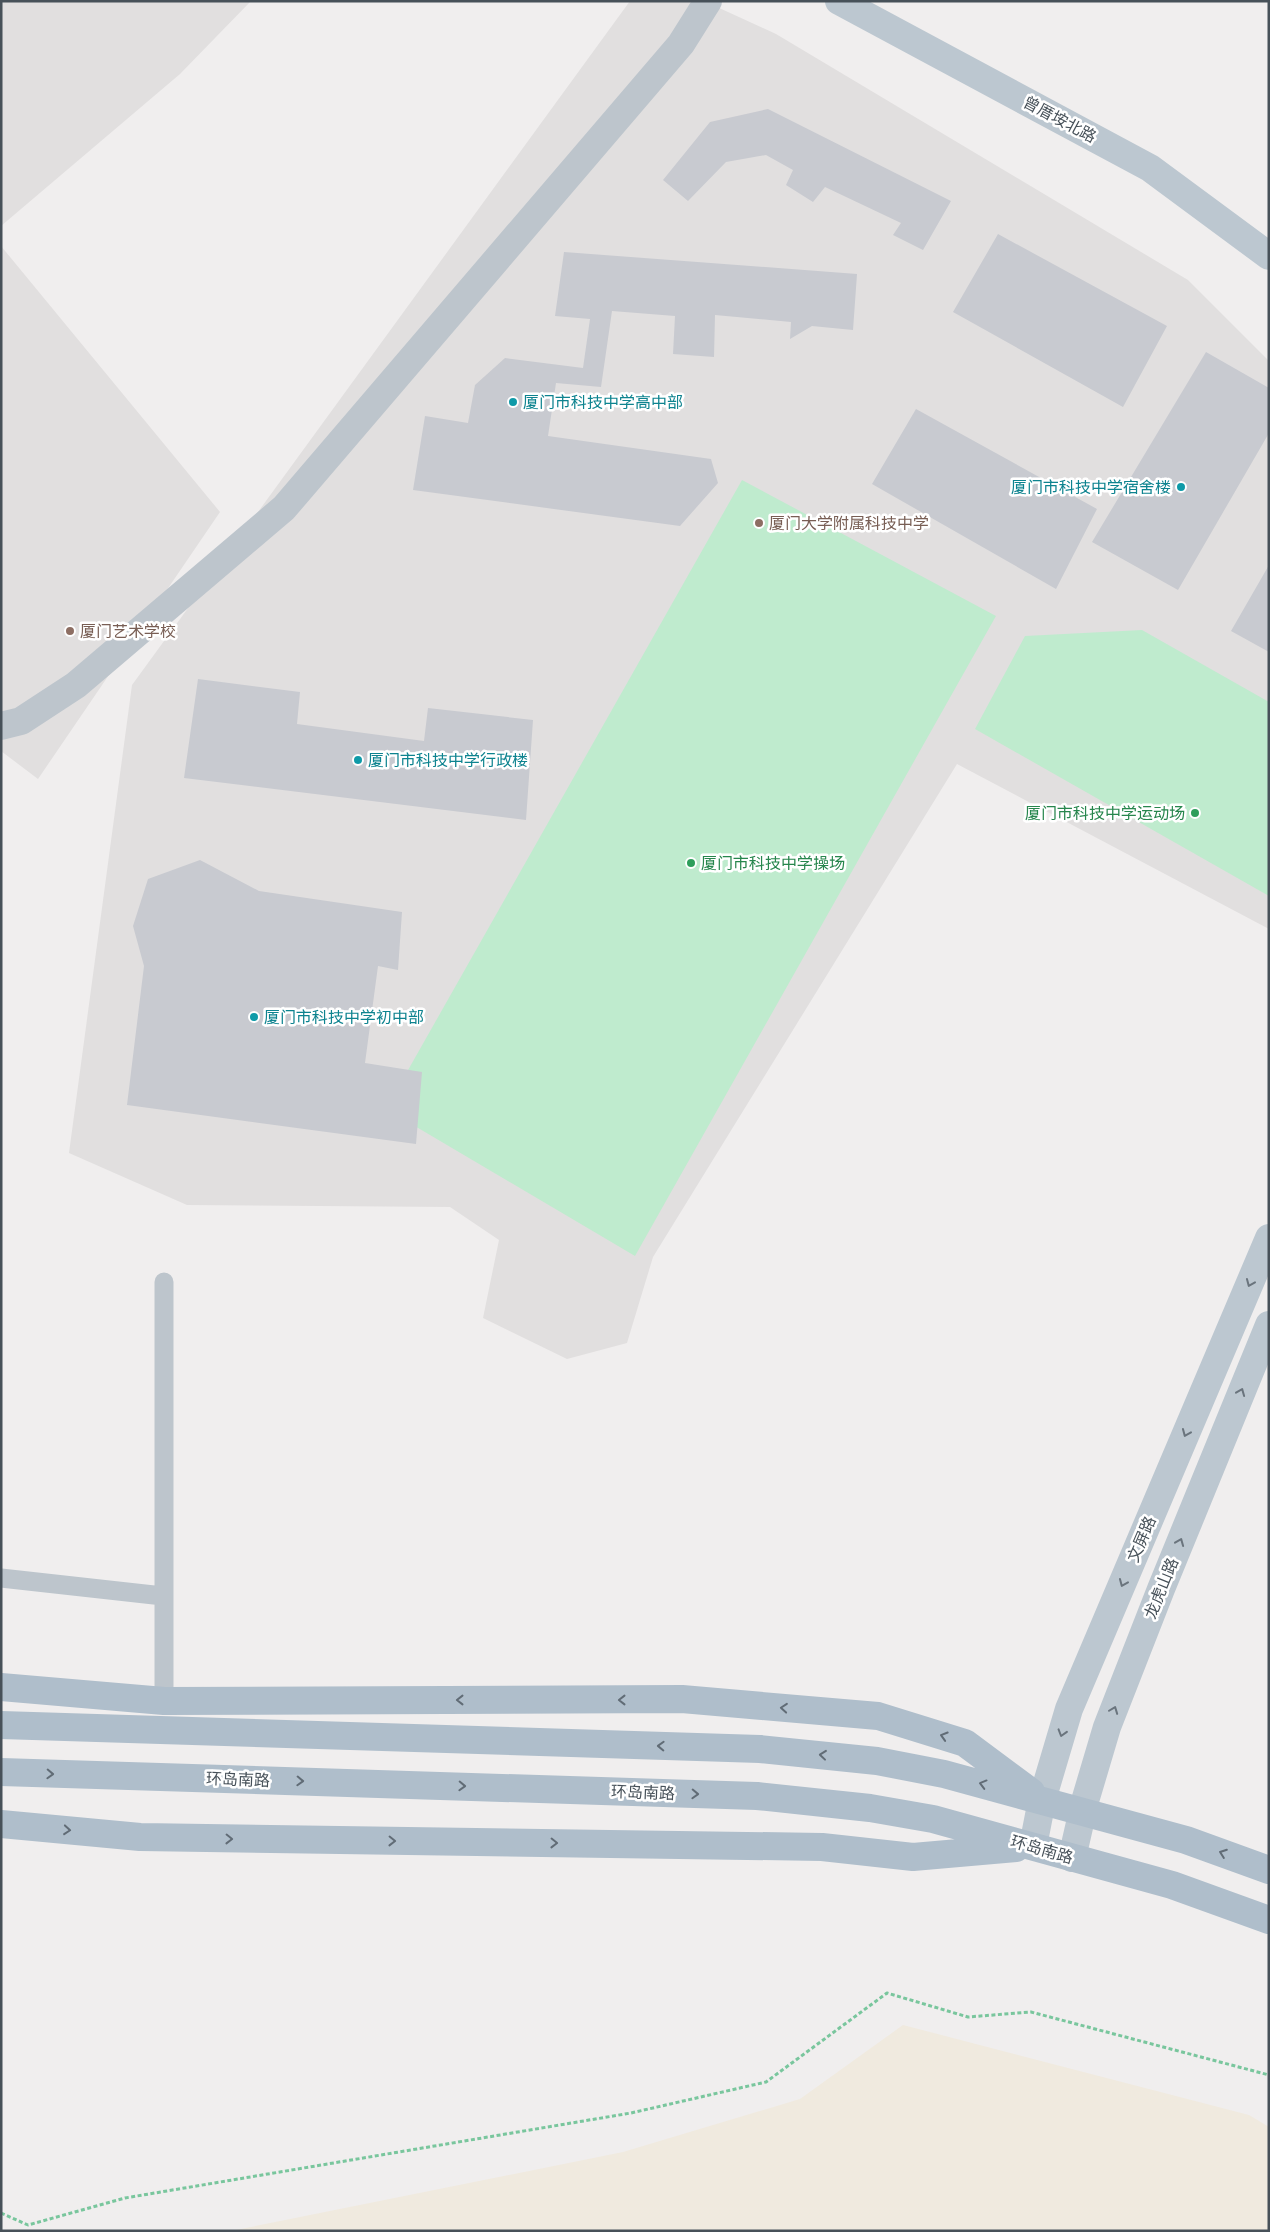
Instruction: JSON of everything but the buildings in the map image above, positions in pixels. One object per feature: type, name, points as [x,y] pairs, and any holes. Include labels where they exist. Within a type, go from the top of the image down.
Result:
[{"type":"main road","name":"曾厝垵北路","points":[[839,1],[1150,168],[1269,256]]},
{"type":"main road","name":"文屏路","points":[[1033,1846],[1042,1800],[1069,1709],[1269,1238]]},
{"type":"main road","name":"龙虎山路","points":[[1072,1858],[1082,1811],[1107,1727],[1269,1325]]},
{"type":"main road","points":[[1,1687],[164,1701],[682,1699],[878,1716],[965,1742],[1042,1800]]},
{"type":"main road","points":[[1,1725],[760,1749],[877,1761],[944,1774],[1082,1811],[1186,1840],[1269,1870]]},
{"type":"main road","name":"环岛南路","points":[[1,1772],[757,1796],[870,1808],[934,1819],[1172,1885],[1269,1920]]},
{"type":"main road","points":[[1,1824],[140,1837],[822,1847],[913,1857],[1033,1846]]},
{"type":"street","points":[[1,726],[21,721],[76,685],[284,508],[681,44],[708,1]]},
{"type":"lane","points":[[164,1282],[164,1701]]},
{"type":"lane","points":[[1,1578],[163,1596]]},
{"type":"path","points":[[1,2213],[28,2225],[125,2198],[631,2114],[766,2082],[887,1993],[968,2017],[1031,2012],[1269,2075]]},
{"type":"shaded area","points":[[1,1],[251,1],[180,74],[1,226]]},
{"type":"shaded area","name":"厦门大学附属科技中学","points":[[630,1],[704,1],[776,34],[1188,280],[1269,361],[1269,929],[957,764],[653,1257],[627,1343],[567,1359],[483,1318],[499,1240],[450,1207],[187,1205],[69,1153],[132,685]]},
{"type":"shaded area","name":"厦门艺术学校","points":[[1,246],[220,512],[38,779],[1,751]]},
{"type":"green space","name":"厦门市科技中学操场","points":[[742,480],[996,616],[635,1256],[386,1109]]},
{"type":"green space","name":"厦门市科技中学运动场","points":[[1142,630],[1269,702],[1269,896],[975,729],[1025,636]]},
{"type":"sand","points":[[903,2025],[1249,2115],[1269,2127],[1269,2231],[231,2231],[623,2152],[800,2099]]},
{"type":"place","name":"厦门市科技中学高中部","points":[[513,402]]},
{"type":"place","name":"厦门市科技中学宿舍楼","points":[[1181,487]]},
{"type":"place","name":"厦门大学附属科技中学","points":[[759,523]]},
{"type":"place","name":"厦门艺术学校","points":[[70,631]]},
{"type":"place","name":"厦门市科技中学行政楼","points":[[358,760]]},
{"type":"place","name":"厦门市科技中学运动场","points":[[1195,813]]},
{"type":"place","name":"厦门市科技中学操场","points":[[691,863]]},
{"type":"place","name":"厦门市科技中学初中部","points":[[254,1017]]}]
